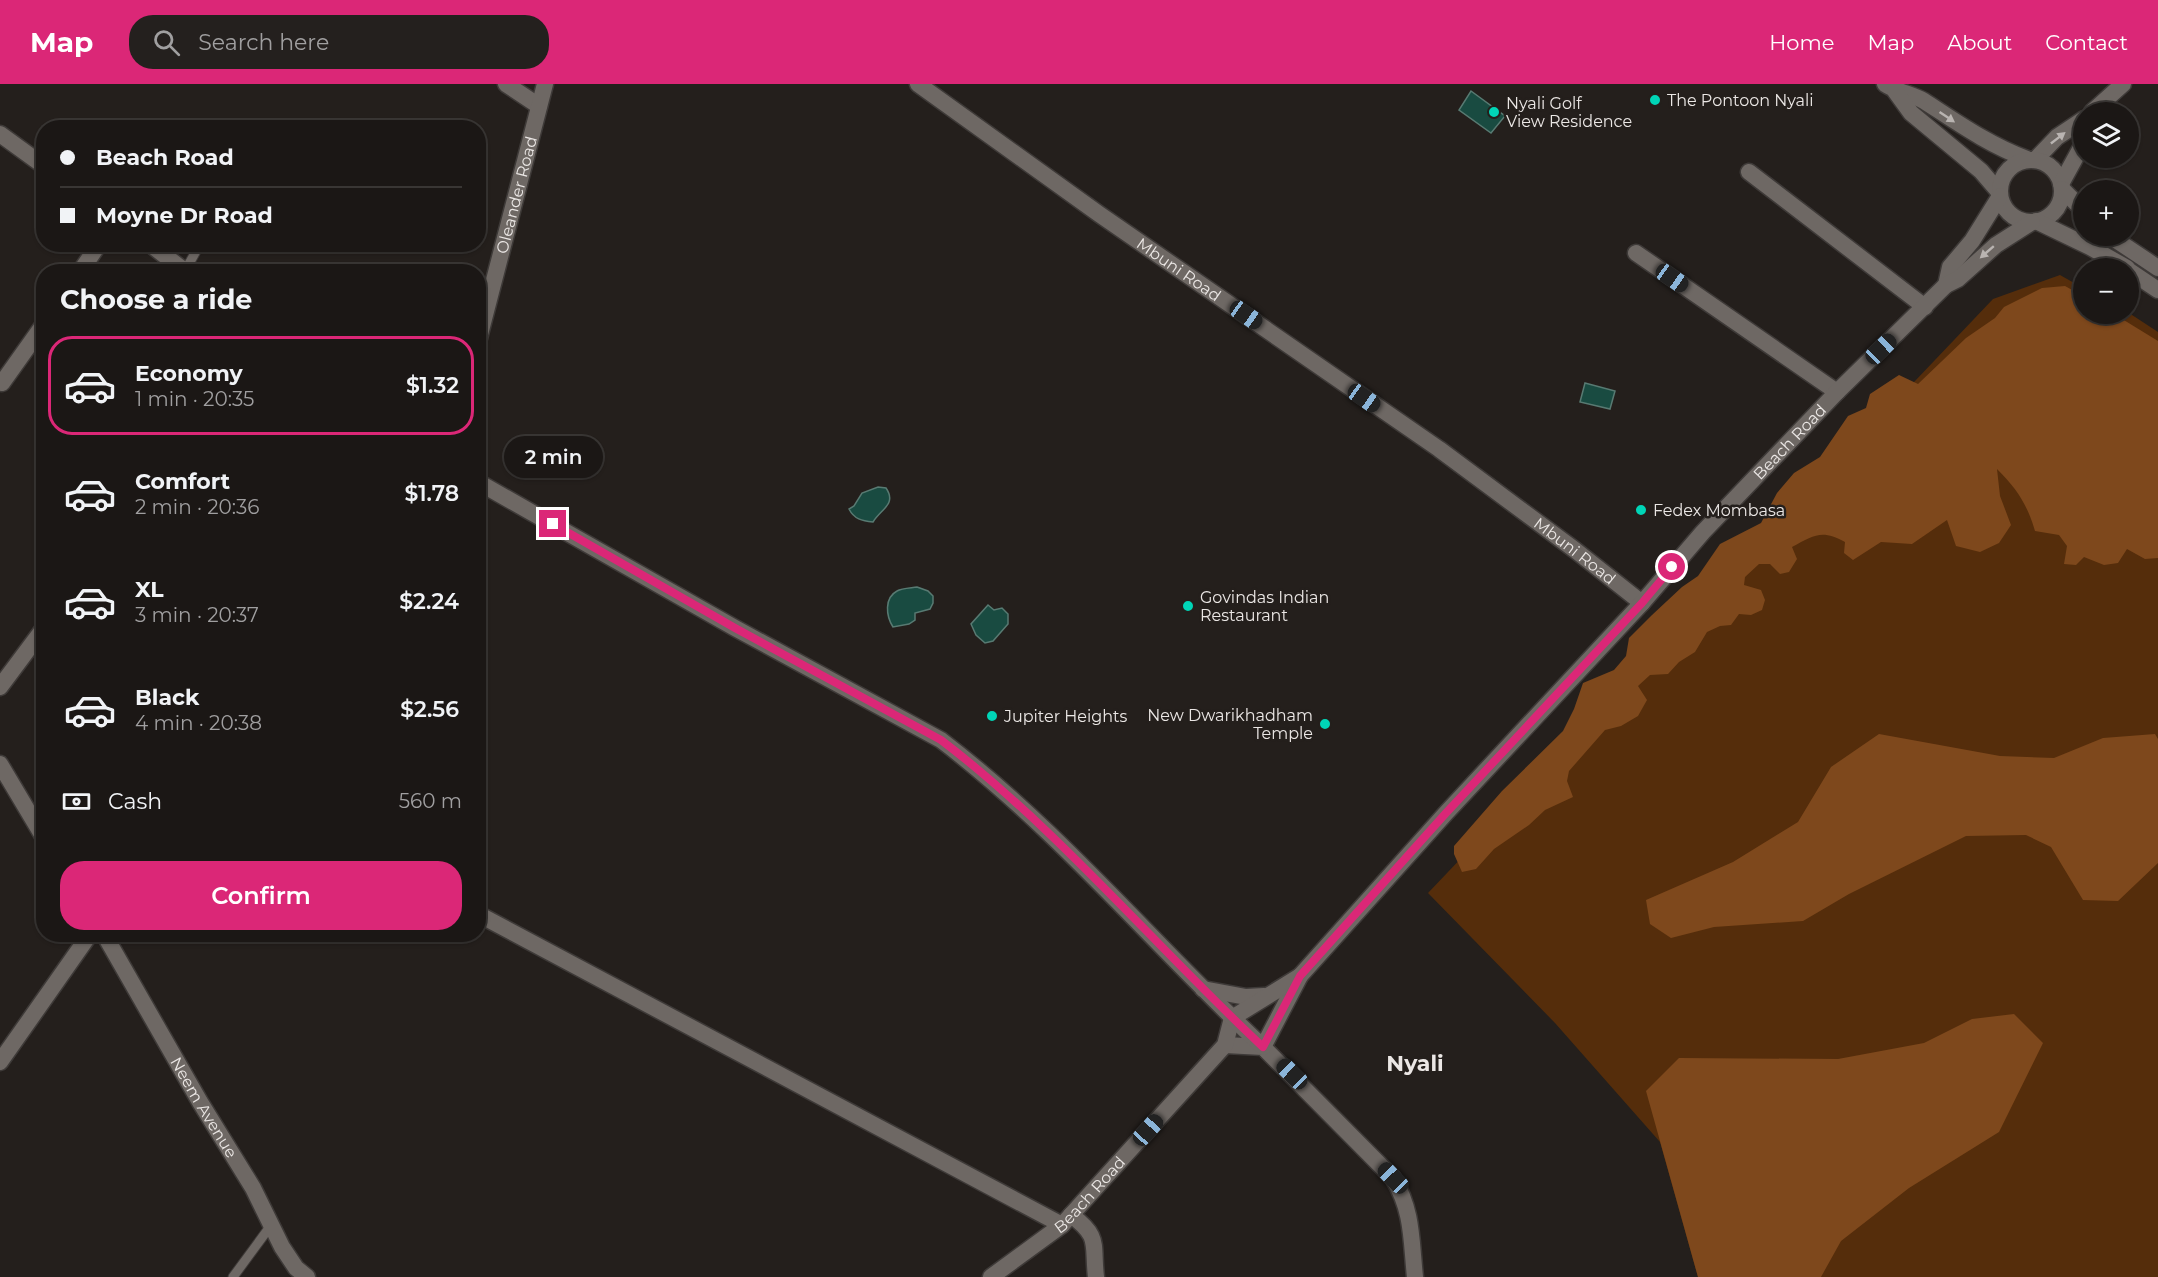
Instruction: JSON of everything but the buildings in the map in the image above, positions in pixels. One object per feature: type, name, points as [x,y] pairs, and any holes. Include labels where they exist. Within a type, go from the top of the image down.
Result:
[{"type":"street","points":[[506,84],[539,106]]},
{"type":"street","name":"Oleander Road","points":[[486,311],[545,84]]},
{"type":"street","name":"Mbuni Road","points":[[918,84],[1099,214],[1439,449],[1642,603]]},
{"type":"street","points":[[1890,87],[1921,100],[1985,141],[2052,168],[2058,175],[2061,186],[2073,199]]},
{"type":"street","points":[[1890,87],[1911,113],[1981,171],[2000,194],[2004,207],[2011,215],[2021,220],[2034,222],[2109,258]]},
{"type":"street","points":[[2103,102],[2117,90]]},
{"type":"street","points":[[1946,285],[1950,267],[1972,242],[2000,194],[2004,174],[2018,162],[2031,160],[2073,126]]},
{"type":"street","points":[[0,134],[36,160]]},
{"type":"street","points":[[1946,285],[1959,279],[1996,245],[2034,222],[2044,219],[2058,206],[2061,186],[2073,163]]},
{"type":"street","points":[[1749,172],[1924,306]]},
{"type":"street","points":[[2125,246],[2158,268]]},
{"type":"street","points":[[161,252],[177,264]]},
{"type":"street","points":[[1636,253],[1837,392]]},
{"type":"street","points":[[2139,277],[2158,290]]},
{"type":"street","name":"Beach Road","points":[[1263,1047],[1300,976],[1455,804],[1642,603],[1703,532],[1837,392],[1946,285]]},
{"type":"street","points":[[2,382],[36,335]]},
{"type":"street","points":[[486,487],[735,628],[941,740],[967,759],[1083,866],[1393,1178],[1403,1195],[1410,1222],[1415,1277]]},
{"type":"street","points":[[0,687],[36,638]]},
{"type":"street","points":[[0,764],[36,825]]},
{"type":"street","points":[[486,918],[1066,1220],[1090,1230],[1094,1243],[1096,1277]]},
{"type":"street","points":[[0,1062],[84,942]]},
{"type":"street","name":"Neem Avenue","points":[[109,942],[200,1102],[253,1188],[282,1247],[296,1268],[307,1277]]},
{"type":"street","name":"Beach Road","points":[[991,1277],[1066,1220],[1225,1045],[1232,1017],[1300,976]]},
{"type":"street","points":[[1203,989],[1246,997],[1266,996]]},
{"type":"street","points":[[1225,1045],[1263,1047]]},
{"type":"lane","points":[[233,1277],[272,1224]]},
{"type":"shaded area","points":[[2060,275],[2073,282],[2073,324],[2139,324],[2139,320],[2158,332],[2158,1277],[1698,1277],[1660,1142],[1555,1023],[1428,893],[1993,299]]},
{"type":"shaded area","points":[[2065,286],[2073,290],[2073,324],[2130,324],[2158,341],[2158,558],[2145,559],[2127,549],[2118,563],[2104,565],[2084,557],[2076,565],[2064,564],[2067,546],[2059,535],[2035,531],[2021,497],[1997,469],[2000,496],[2011,525],[1999,543],[1980,552],[1956,546],[1947,520],[1912,544],[1881,542],[1853,560],[1844,553],[1845,542],[1837,538],[1818,535],[1806,539],[1792,547],[1797,559],[1789,572],[1780,574],[1770,564],[1759,564],[1745,577],[1744,585],[1761,590],[1765,600],[1762,610],[1751,615],[1739,614],[1731,625],[1720,626],[1707,632],[1695,652],[1679,662],[1668,674],[1650,675],[1638,686],[1647,700],[1638,716],[1621,726],[1605,730],[1569,771],[1567,781],[1573,797],[1545,810],[1529,825],[1494,849],[1476,869],[1462,872],[1454,854],[1454,846],[1502,791],[1563,731],[1583,683],[1614,670],[1626,656],[1629,638],[1682,587],[1698,576],[1720,544],[1761,523],[1777,493],[1794,473],[1820,457],[1848,416],[1866,408],[1870,394],[1899,375],[1918,384],[1966,338],[1995,318],[2004,307],[2042,288]]},
{"type":"shaded area","points":[[1879,734],[2000,756],[2054,758],[2103,738],[2155,734],[2158,739],[2158,863],[2118,901],[2083,900],[2051,847],[2026,835],[1966,836],[1849,894],[1803,921],[1714,927],[1671,938],[1650,924],[1646,900],[1733,862],[1798,822],[1831,767]]},
{"type":"shaded area","points":[[2014,1014],[2043,1043],[1999,1132],[1909,1188],[1841,1241],[1821,1277],[1698,1277],[1646,1091],[1679,1058],[1838,1059],[1924,1043],[1972,1019]]},
{"type":"water","points":[[1471,91],[1505,116],[1491,133],[1459,110]]},
{"type":"water","points":[[1585,383],[1615,391],[1610,409],[1580,402]]},
{"type":"water","points":[[878,487],[886,488],[889,494],[887,506],[873,522],[856,517],[849,509],[854,506],[862,493]]},
{"type":"water","points":[[917,587],[928,591],[933,596],[930,609],[915,613],[915,620],[909,624],[893,627],[888,613],[890,598],[899,590]]},
{"type":"water","points":[[988,605],[994,610],[1002,608],[1008,614],[1008,624],[993,641],[985,643],[976,635],[971,624]]},
{"type":"place","name":"The Pontoon Nyali","points":[[1655,100]]},
{"type":"place","name":"Nyali Golf View Residence","points":[[1494,112]]},
{"type":"place","name":"Fedex Mombasa","points":[[1641,510]]},
{"type":"place","name":"Govindas Indian Restaurant","points":[[1188,606]]},
{"type":"place","name":"Jupiter Heights","points":[[992,716]]},
{"type":"place","name":"New Dwarikhadham Temple","points":[[1325,724]]},
{"type":"district","name":"Nyali","points":[[1415,1063]]},
{"type":"route","points":[[553,524],[735,628],[913,723],[967,759],[1083,866],[1186,973],[1263,1047],[1300,976],[1446,813],[1642,603],[1672,567]]}]
